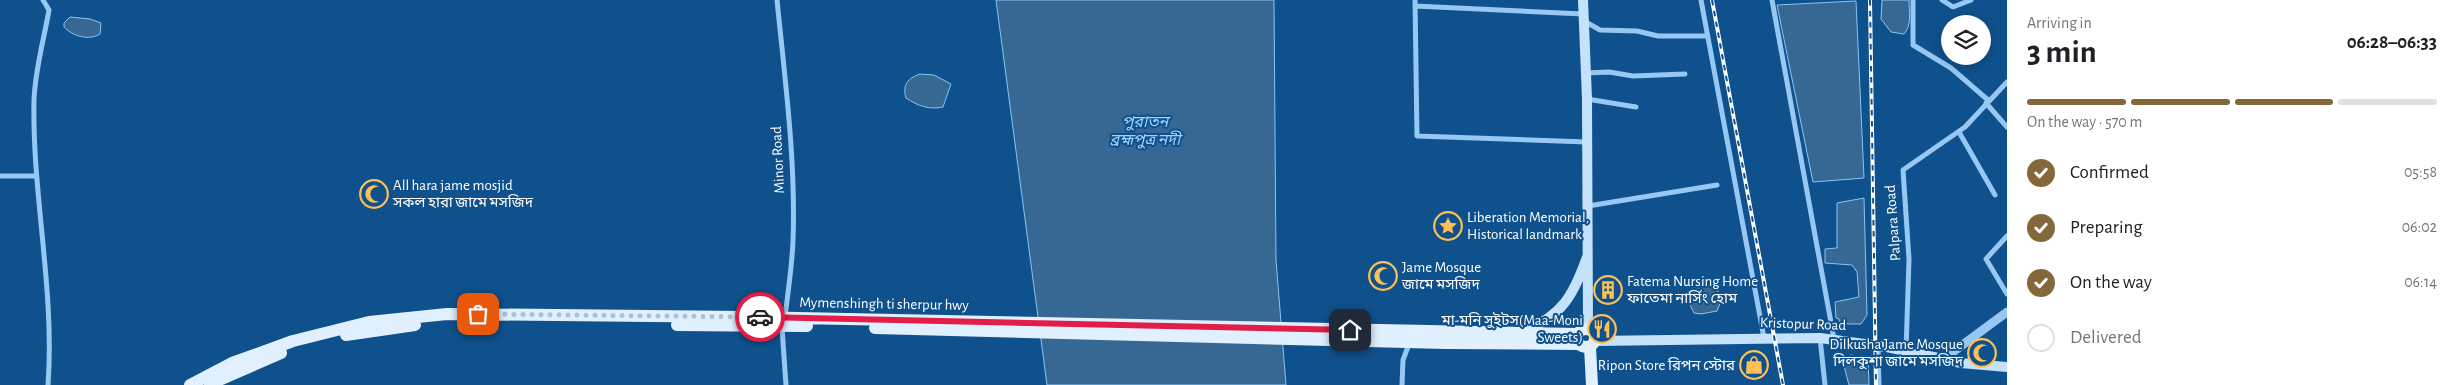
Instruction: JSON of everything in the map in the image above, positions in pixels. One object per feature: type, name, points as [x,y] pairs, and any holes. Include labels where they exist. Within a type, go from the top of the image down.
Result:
[{"type":"main road","points":[[1583,0],[1590,249],[1585,340],[1585,385]]},
{"type":"main road","points":[[1519,333],[1544,323],[1564,304],[1576,284],[1590,249]]},
{"type":"main road","name":"Mymenshingh ti sherpur hwy","points":[[190,385],[257,353],[338,328],[378,321],[447,314],[509,313],[783,323]]},
{"type":"main road","name":"Mymenshingh ti sherpur hwy","points":[[208,385],[286,352],[346,334],[439,322],[802,323],[1409,338]]},
{"type":"main road","name":"Kristopur Road","points":[[1409,338],[1519,333],[1585,340]]},
{"type":"main road","name":"Kristopur Road","points":[[1409,338],[1585,340],[1834,338],[1878,345],[1942,360],[2007,367]]},
{"type":"main road","points":[[1585,340],[1592,385]]},
{"type":"street","points":[[43,0],[49,10],[34,99],[36,176],[47,287],[48,385]]},
{"type":"street","name":"Minor Road","points":[[777,0],[788,108],[794,210],[793,244],[783,323],[786,385]]},
{"type":"street","points":[[1452,0],[1452,7]]},
{"type":"street","points":[[1701,0],[1764,338]]},
{"type":"street","points":[[1772,0],[1834,338]]},
{"type":"street","points":[[1913,0],[1913,45],[1951,68],[1987,102],[2007,128]]},
{"type":"street","points":[[1942,0],[1952,7],[1971,0]]},
{"type":"street","points":[[1588,142],[1417,136],[1415,3],[1464,10],[1584,18],[1600,30],[1607,31],[1637,31],[1658,36],[1707,36]]},
{"type":"street","points":[[1586,73],[1609,72],[1633,76],[1685,74]]},
{"type":"street","name":"Palpara Road","points":[[1906,352],[1909,259],[1902,170],[1959,132],[2007,82]]},
{"type":"street","points":[[1587,99],[1636,107]]},
{"type":"street","points":[[1959,132],[1995,195]]},
{"type":"street","points":[[0,176],[36,176]]},
{"type":"street","points":[[1588,206],[1718,185]]},
{"type":"street","points":[[2007,236],[1986,259],[2007,294]]},
{"type":"street","points":[[1942,360],[2007,312]]},
{"type":"street","points":[[1402,385],[1403,360],[1409,338]]},
{"type":"street","points":[[1820,338],[1825,385]]},
{"type":"street","points":[[1878,345],[1879,385]]},
{"type":"water","name":"পুরাতন ব্রহ্মপুত্র নদী","points":[[996,0],[1274,0],[1276,260],[1286,385],[1047,385]]},
{"type":"water","points":[[1882,0],[1909,0],[1909,23],[1904,34],[1891,32],[1881,19]]},
{"type":"water","points":[[1856,1],[1864,178],[1813,182],[1777,5]]},
{"type":"water","points":[[70,17],[90,19],[101,23],[100,34],[86,37],[71,33],[64,27],[64,23]]},
{"type":"water","points":[[920,74],[934,75],[951,84],[943,107],[924,107],[906,98],[905,89],[907,83]]},
{"type":"water","points":[[1864,198],[1867,315],[1861,324],[1840,324],[1839,319],[1836,318],[1835,302],[1859,297],[1857,272],[1852,265],[1825,263],[1825,249],[1837,248],[1837,203]]},
{"type":"water","points":[[1697,283],[1716,285],[1721,301],[1717,311],[1701,314],[1694,313],[1689,297],[1693,286]]},
{"type":"water","points":[[1850,355],[1868,357],[1869,385],[1849,385],[1844,366],[1846,358]]},
{"type":"railway","points":[[1712,0],[1783,385]]},
{"type":"railway","points":[[1870,0],[1876,385]]},
{"type":"way so far","points":[[478,314],[760,317]]},
{"type":"place","name":"All hara jame mosjid সকল হারা জামে মসজিদ","points":[[374,194]]},
{"type":"place","name":"Liberation Memorial, Historical landmark","points":[[1448,226]]},
{"type":"place","name":"Jame Mosque জামে মসজিদ","points":[[1383,276]]},
{"type":"place","name":"Fatema Nursing Home ফাতেমা নার্সিং হোম","points":[[1608,290]]},
{"type":"place","name":"মা-মনি সুইটস(Maa-Moni Sweets)","points":[[1602,329]]},
{"type":"place","name":"Dilkusha Jame Mosque দিলকুশা জামে মসজিদ","points":[[1982,353]]},
{"type":"place","name":"Ripon Store রিপন স্টোর","points":[[1754,365]]},
{"type":"route","points":[[760,317],[1350,330]]}]
